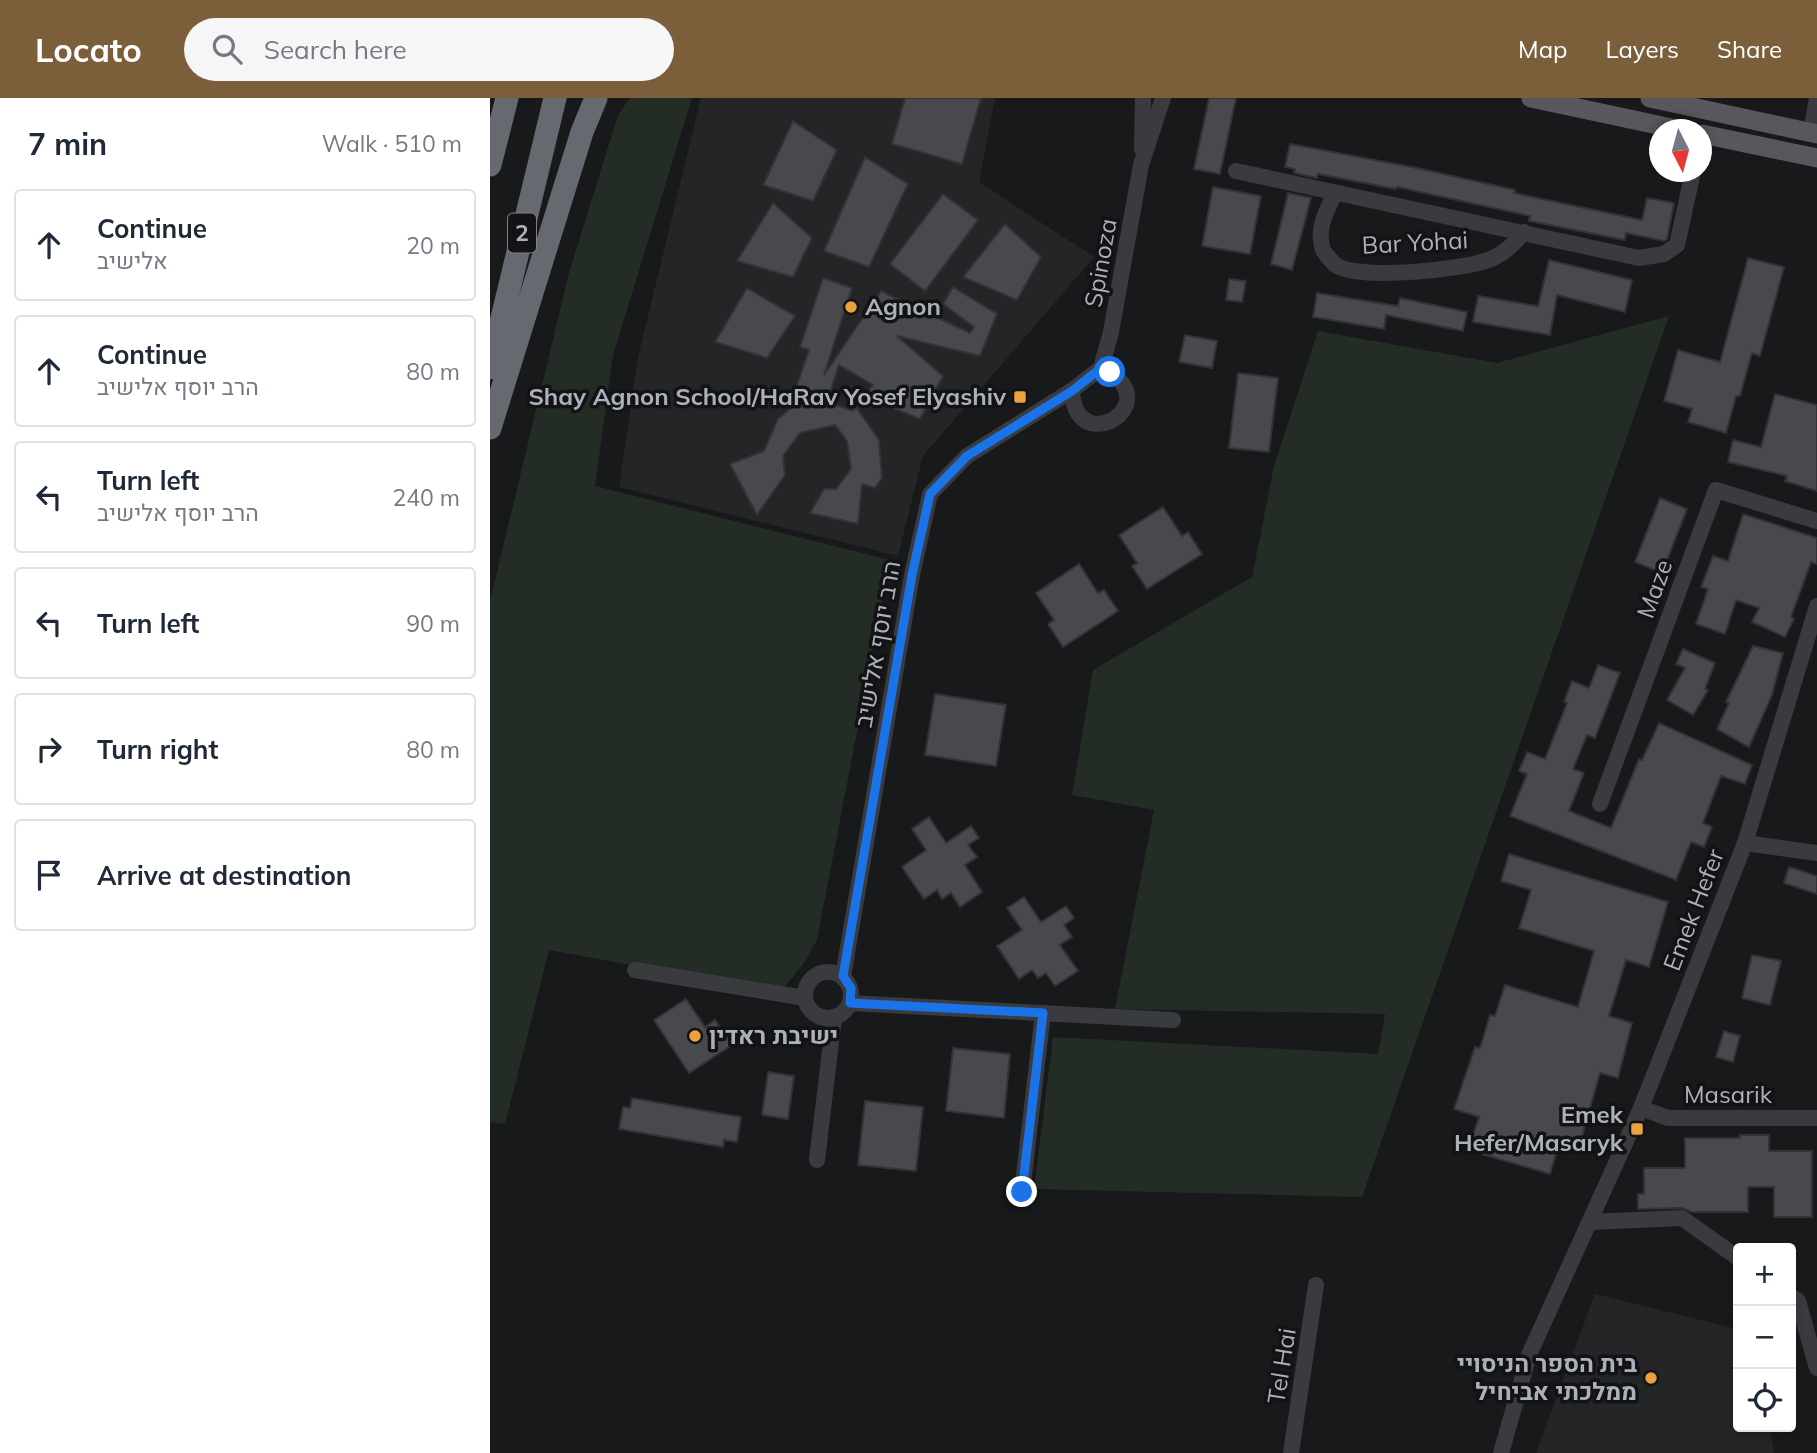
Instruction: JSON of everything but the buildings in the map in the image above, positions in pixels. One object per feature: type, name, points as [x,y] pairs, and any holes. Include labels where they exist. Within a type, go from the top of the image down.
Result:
[{"type":"highway","points":[[490,165],[507,98]]},
{"type":"highway","name":"2","points":[[490,368],[555,98]]},
{"type":"highway","points":[[490,428],[582,132],[596,98]]},
{"type":"main road","points":[[1531,98],[1649,123]]},
{"type":"main road","points":[[1650,98],[1684,102],[1707,110],[1814,134]]},
{"type":"main road","points":[[1712,136],[1817,158]]},
{"type":"street","name":"Spinoza","points":[[1142,165],[1143,98]]},
{"type":"street","name":"Spinoza","points":[[1101,368],[1111,332],[1142,165],[1163,98]]},
{"type":"street","points":[[1814,134],[1817,98]]},
{"type":"street","points":[[1705,119],[1707,110]]},
{"type":"street","name":"Bar Yohai","points":[[1236,171],[1639,258],[1664,254],[1677,245],[1691,182]]},
{"type":"street","name":"Bar Yohai","points":[[1335,194],[1321,224],[1324,251],[1336,265],[1356,271],[1413,271],[1473,265],[1495,258],[1510,248],[1524,232]]},
{"type":"street","points":[[1101,368],[1117,376],[1126,391],[1125,408],[1120,415],[1105,424],[1087,421],[1075,408],[1072,391],[1101,368]]},
{"type":"street","name":"הרב יוסף אלישיב","points":[[843,976],[910,588],[930,494],[967,456],[1072,391]]},
{"type":"street","name":"Maze","points":[[1600,804],[1716,490],[1817,521]]},
{"type":"street","name":"Emek Hefer","points":[[1502,1453],[1530,1354],[1641,1108],[1745,843],[1817,606]]},
{"type":"street","points":[[1745,843],[1817,853]]},
{"type":"street","points":[[635,970],[805,998]]},
{"type":"street","points":[[828,971],[843,976],[851,988],[847,1009],[834,1017],[819,1016],[812,1012],[805,998],[808,982],[820,972],[828,971]]},
{"type":"street","points":[[850,1003],[1173,1020]]},
{"type":"street","points":[[1022,1192],[1043,1013]]},
{"type":"street","points":[[817,1160],[834,1017]]},
{"type":"street","name":"Masarik","points":[[1641,1108],[1668,1118],[1817,1118]]},
{"type":"street","points":[[1590,1222],[1682,1217],[1733,1254]]},
{"type":"street","name":"Tel Hai","points":[[1291,1453],[1316,1285]]},
{"type":"street","points":[[1796,1300],[1817,1368]]},
{"type":"shaded area","points":[[630,98],[692,98],[613,355],[595,486],[890,560],[817,940],[804,963],[780,992],[549,950],[505,1124],[490,1122],[490,601],[569,273],[618,115]]},
{"type":"shaded area","name":"Agnon","points":[[701,98],[995,98],[979,182],[1094,257],[923,456],[898,556],[619,487],[638,357]]},
{"type":"shaded area","points":[[1669,316],[1362,1197],[1034,1189],[1053,1037],[1378,1054],[1385,1014],[1115,1009],[1154,810],[1072,795],[1093,670],[1252,577],[1274,466],[1318,331],[1497,363]]},
{"type":"shaded area","name":"בית הספר הניסויי ממלכתי אביחיל","points":[[1595,1294],[1733,1328],[1733,1432],[1771,1432],[1774,1453],[1536,1453]]},
{"type":"place","name":"Agnon","points":[[851,307]]},
{"type":"place","name":"Shay Agnon School/HaRav Yosef Elyashiv","points":[[1020,397]]},
{"type":"place","name":"ישיבת ראדין","points":[[695,1036]]},
{"type":"place","name":"Emek Hefer/Masaryk","points":[[1637,1129]]},
{"type":"place","name":"בית הספר הניסויי ממלכתי אביחיל","points":[[1651,1378]]},
{"type":"route","points":[[1022,1192],[1043,1013],[850,1003],[851,988],[843,976],[912,575],[930,494],[967,456],[1072,391],[1081,381],[1101,368],[1110,372]]}]
